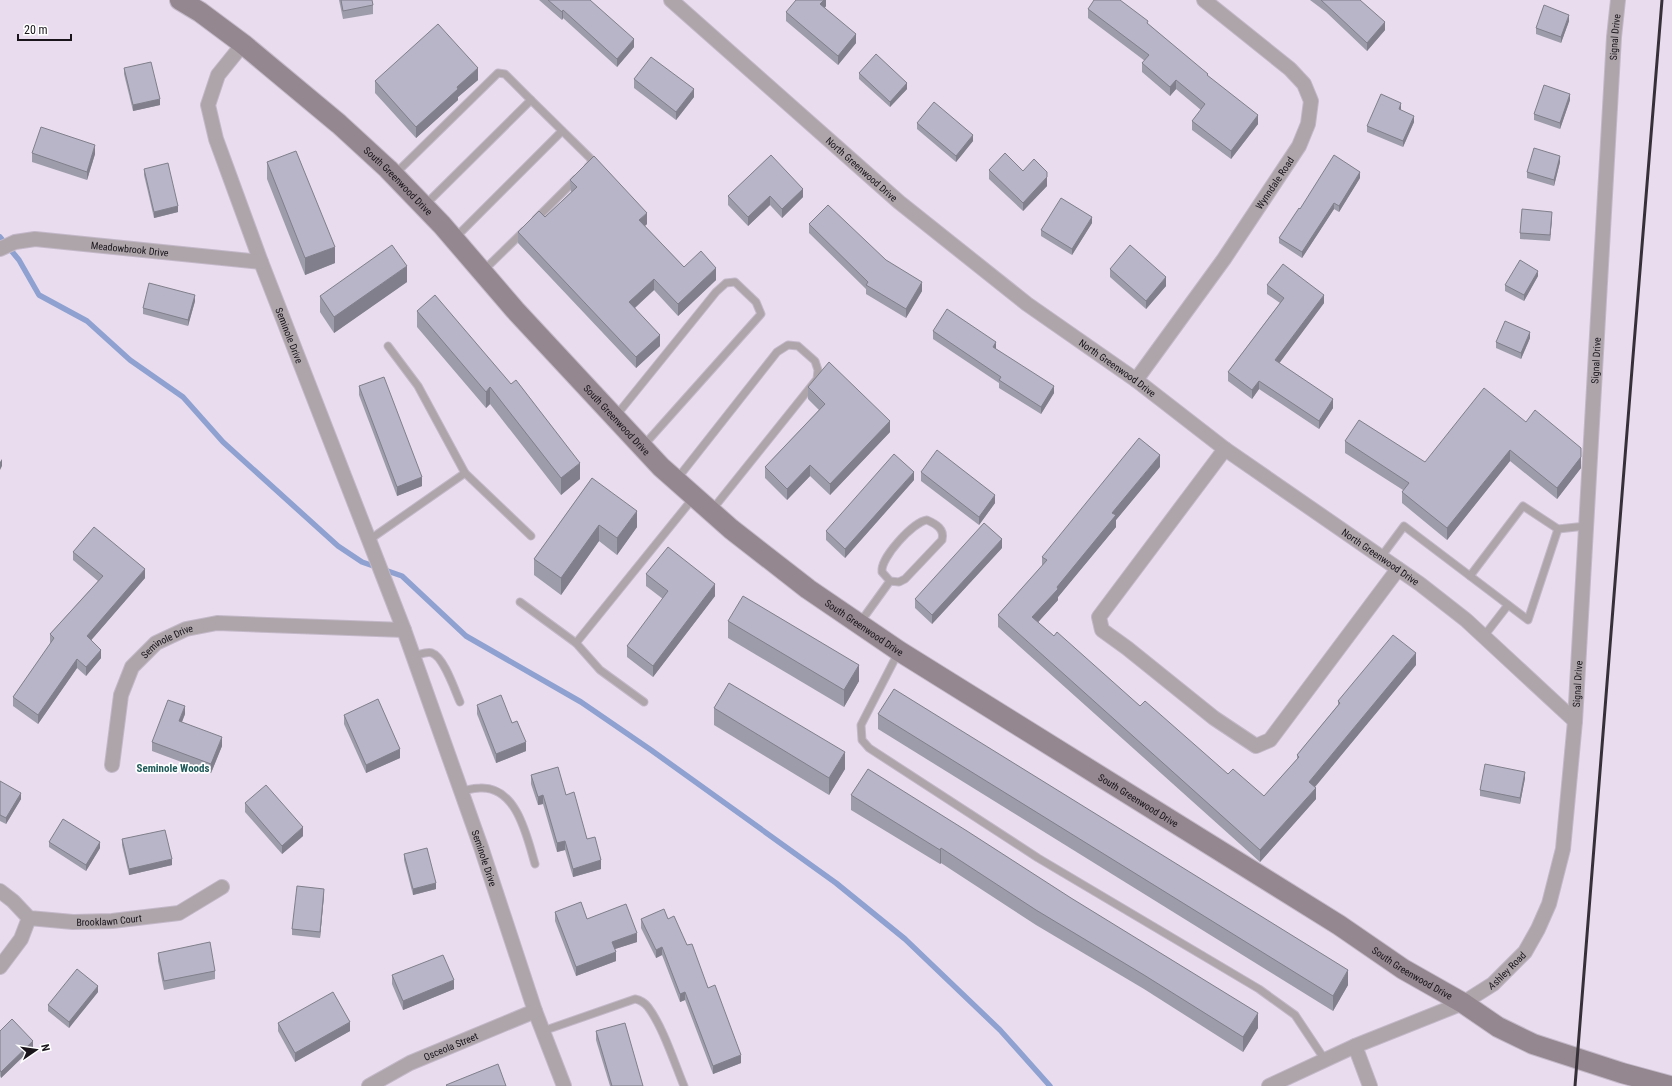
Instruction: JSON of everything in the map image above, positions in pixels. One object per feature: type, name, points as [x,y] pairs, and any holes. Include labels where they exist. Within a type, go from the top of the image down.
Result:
[{"type":"street","name":"South Greenwood Drive","points":[[180,0],[200,12],[243,44],[339,124],[394,175],[454,239],[515,310],[642,447],[711,512],[808,589],[899,651],[1339,925],[1403,969],[1463,1003],[1498,1027],[1534,1044],[1622,1073],[1670,1086]]},
{"type":"street","name":"North Greenwood Drive","points":[[671,0],[899,202],[1027,304],[1136,380],[1225,449],[1398,569],[1466,620],[1575,721]]},
{"type":"street","name":"Wynndale Road","points":[[1136,380],[1224,259],[1299,146],[1308,124],[1311,101],[1304,84],[1290,68],[1204,0]]},
{"type":"street","name":"Signal Drive","points":[[1575,721],[1614,37],[1618,0]]},
{"type":"street","name":"Seminole Drive","points":[[243,44],[218,75],[208,105],[216,139],[261,262],[404,630],[462,791],[535,1011],[564,1086]]},
{"type":"street","name":"Meadowbrook Drive","points":[[0,250],[15,242],[35,239],[261,262]]},
{"type":"street","points":[[1225,449],[1099,617],[1102,630],[1127,648],[1214,718],[1256,746],[1270,740],[1398,569]]},
{"type":"street","name":"Seminole Drive","points":[[112,765],[121,695],[132,667],[156,643],[186,629],[217,623],[404,630]]},
{"type":"street","name":"Ashley Road","points":[[1269,1086],[1355,1046],[1463,1003],[1493,984],[1525,952],[1538,929],[1549,904],[1563,849],[1575,721]]},
{"type":"street","name":"Brooklawn Court","points":[[29,918],[73,922],[112,921],[179,913],[222,887]]},
{"type":"street","points":[[0,890],[29,918],[20,939],[0,967]]},
{"type":"street","name":"Osceola Street","points":[[369,1086],[410,1063],[535,1011]]},
{"type":"street","points":[[1355,1046],[1370,1086]]},
{"type":"lane","points":[[394,175],[498,73],[505,74],[584,151],[592,163],[482,272]]},
{"type":"lane","points":[[424,206],[531,100]]},
{"type":"lane","points":[[454,239],[562,130]]},
{"type":"lane","points":[[614,418],[716,292],[726,283],[735,282],[756,302],[761,314],[642,447]]},
{"type":"lane","points":[[676,480],[777,352],[788,345],[798,346],[814,361],[818,370],[817,379],[711,512]]},
{"type":"lane","points":[[388,346],[418,386],[465,473],[530,536]]},
{"type":"lane","points":[[369,540],[465,473]]},
{"type":"lane","points":[[576,644],[694,497]]},
{"type":"lane","points":[[1470,576],[1523,506],[1558,528],[1586,526]]},
{"type":"lane","points":[[927,520],[937,525],[942,531],[942,540],[905,579],[899,582],[890,581],[882,572],[883,562],[912,527],[918,522],[927,520]]},
{"type":"lane","points":[[1381,557],[1404,526],[1528,620],[1558,528]]},
{"type":"lane","points":[[859,624],[890,581]]},
{"type":"lane","points":[[520,602],[576,644],[600,670],[644,702]]},
{"type":"lane","points":[[1484,636],[1508,604]]},
{"type":"lane","points":[[899,651],[860,725],[862,740],[870,748],[1038,858],[1265,993],[1295,1014],[1325,1060]]},
{"type":"lane","points":[[413,656],[430,652],[435,654],[446,668],[460,702]]},
{"type":"lane","points":[[462,791],[480,788],[491,789],[501,794],[512,804],[525,832],[535,864]]},
{"type":"lane","points":[[543,1031],[635,999],[641,1000],[648,1007],[661,1032],[684,1086]]},
{"type":"building","points":[[341,0],[372,0],[373,5],[343,11]]},
{"type":"building","points":[[548,0],[590,0],[634,39],[617,59],[563,10],[562,12]]},
{"type":"building","points":[[796,0],[824,0],[820,4],[856,34],[838,56],[786,12]]},
{"type":"building","points":[[1094,0],[1120,0],[1148,21],[1147,23],[1208,74],[1207,75],[1258,115],[1231,151],[1192,121],[1205,104],[1176,80],[1170,87],[1142,63],[1149,55],[1088,9]]},
{"type":"building","points":[[1321,0],[1360,0],[1385,22],[1367,43]]},
{"type":"building","points":[[1544,5],[1569,15],[1561,37],[1536,28]]},
{"type":"building","points":[[438,24],[478,68],[457,87],[458,89],[416,127],[375,81]]},
{"type":"building","points":[[876,54],[907,83],[890,102],[859,73]]},
{"type":"building","points":[[651,57],[694,89],[676,112],[634,79]]},
{"type":"building","points":[[151,62],[160,99],[133,105],[124,68]]},
{"type":"building","points":[[1544,85],[1570,94],[1560,123],[1534,114]]},
{"type":"building","points":[[1381,94],[1401,103],[1399,109],[1414,116],[1403,141],[1367,126]]},
{"type":"building","points":[[934,102],[973,135],[956,156],[917,123]]},
{"type":"building","points":[[41,127],[95,145],[87,172],[32,153]]},
{"type":"building","points":[[1534,148],[1560,156],[1554,180],[1527,172]]},
{"type":"building","points":[[296,151],[335,247],[305,258],[267,162]]},
{"type":"building","points":[[1005,153],[1023,171],[1034,159],[1047,172],[1047,177],[1023,203],[989,170]]},
{"type":"building","points":[[771,155],[803,189],[782,209],[770,196],[748,217],[728,196]]},
{"type":"building","points":[[1334,155],[1360,172],[1339,206],[1334,203],[1302,252],[1279,238],[1299,208],[1300,209]]},
{"type":"building","points":[[594,156],[647,213],[639,220],[684,267],[701,251],[716,268],[678,304],[654,279],[629,302],[660,335],[636,357],[518,232],[539,211],[545,217],[577,187],[570,180]]},
{"type":"building","points":[[168,163],[178,206],[154,212],[144,169]]},
{"type":"building","points":[[1061,198],[1092,217],[1072,249],[1041,230]]},
{"type":"building","points":[[828,205],[886,260],[922,282],[906,309],[866,285],[868,282],[809,224]]},
{"type":"building","points":[[1522,209],[1552,212],[1550,235],[1520,233]]},
{"type":"building","points":[[392,245],[407,266],[334,317],[320,296]]},
{"type":"building","points":[[1130,245],[1166,277],[1146,301],[1110,269]]},
{"type":"building","points":[[1520,260],[1538,271],[1524,295],[1505,285]]},
{"type":"building","points":[[1283,264],[1324,295],[1275,360],[1333,399],[1319,421],[1259,381],[1252,390],[1228,372],[1284,298],[1267,285]]},
{"type":"building","points":[[149,283],[195,295],[188,320],[143,308]]},
{"type":"building","points":[[435,295],[511,384],[516,380],[580,463],[561,478],[490,387],[486,392],[417,311]]},
{"type":"building","points":[[947,309],[996,342],[993,347],[1054,386],[1041,407],[999,380],[1001,377],[933,331]]},
{"type":"building","points":[[1505,321],[1530,332],[1521,353],[1496,342]]},
{"type":"building","points":[[829,362],[890,421],[830,484],[810,465],[787,489],[765,467],[825,404],[808,387]]},
{"type":"building","points":[[384,377],[422,477],[397,487],[359,386]]},
{"type":"building","points":[[1484,388],[1526,422],[1535,410],[1581,448],[1581,457],[1557,488],[1510,450],[1447,528],[1402,492],[1409,483],[1345,441],[1359,420],[1425,462]]},
{"type":"building","points":[[1139,438],[1160,455],[1112,513],[1116,515],[1057,587],[1058,589],[1032,617],[1054,636],[1057,632],[1140,706],[1145,701],[1228,774],[1233,769],[1264,796],[1299,757],[1297,755],[1340,703],[1338,701],[1393,635],[1416,653],[1309,782],[1316,788],[1260,850],[998,615],[1047,560],[1042,557]]},
{"type":"building","points":[[937,450],[995,495],[979,517],[921,472]]},
{"type":"building","points":[[894,454],[914,472],[845,549],[826,531]]},
{"type":"building","points":[[592,478],[637,511],[617,538],[599,525],[561,578],[534,559]]},
{"type":"building","points":[[984,523],[1002,539],[932,615],[915,599]]},
{"type":"building","points":[[94,527],[145,569],[87,636],[101,650],[86,667],[77,659],[38,715],[13,697],[54,638],[50,634],[103,576],[73,552]]},
{"type":"building","points":[[668,547],[715,584],[653,666],[627,646],[668,591],[646,574]]},
{"type":"building","points":[[743,596],[859,665],[844,690],[728,621]]},
{"type":"building","points":[[729,683],[845,752],[829,778],[714,708]]},
{"type":"building","points":[[894,689],[1348,970],[1333,996],[878,714]]},
{"type":"building","points":[[501,695],[512,723],[517,721],[526,742],[496,754],[477,705]]},
{"type":"building","points":[[378,699],[400,749],[366,765],[344,715]]},
{"type":"building","points":[[168,700],[185,706],[179,721],[222,737],[211,764],[152,742]]},
{"type":"building","points":[[1485,764],[1525,772],[1520,798],[1480,790]]},
{"type":"building","points":[[558,767],[566,795],[574,792],[587,839],[595,837],[601,860],[573,869],[565,841],[557,843],[543,795],[538,797],[531,775]]},
{"type":"building","points":[[868,769],[1071,898],[1258,1013],[1243,1037],[1036,910],[941,848],[940,850],[851,795]]},
{"type":"building","points":[[0,781],[21,793],[6,818],[0,815]]},
{"type":"building","points":[[266,785],[303,827],[282,846],[245,803]]},
{"type":"building","points":[[63,819],[100,842],[86,865],[49,842]]},
{"type":"building","points":[[165,830],[172,859],[129,869],[122,839]]},
{"type":"building","points":[[427,848],[436,883],[413,889],[404,854]]},
{"type":"building","points":[[297,886],[324,889],[320,932],[292,929]]},
{"type":"building","points":[[581,902],[587,919],[626,904],[637,933],[612,942],[616,952],[576,967],[555,912]]},
{"type":"building","points":[[664,909],[668,919],[674,916],[687,945],[692,944],[708,988],[715,985],[741,1055],[713,1066],[685,992],[680,994],[662,947],[656,950],[641,919]]},
{"type":"building","points":[[210,942],[215,971],[164,981],[158,953]]},
{"type":"building","points":[[443,955],[454,980],[403,1001],[392,975]]},
{"type":"building","points":[[77,969],[98,986],[69,1022],[48,1005]]},
{"type":"building","points":[[333,992],[350,1022],[295,1053],[278,1023]]},
{"type":"building","points":[[12,1019],[33,1041],[1,1072],[0,1031]]},
{"type":"building","points":[[625,1023],[643,1086],[612,1086],[596,1031]]},
{"type":"building","points":[[498,1064],[506,1086],[446,1085]]},
{"type":"waterway","points":[[0,237],[19,260],[39,295],[87,321],[130,360],[183,397],[223,442],[338,546],[362,562],[402,576],[466,636],[581,702],[651,750],[836,883],[905,939],[1000,1030],[1050,1086]]},
{"type":"railway","points":[[1575,1086],[1662,0]]},
{"type":"district","name":"Seminole Woods","points":[[173,768]]}]
